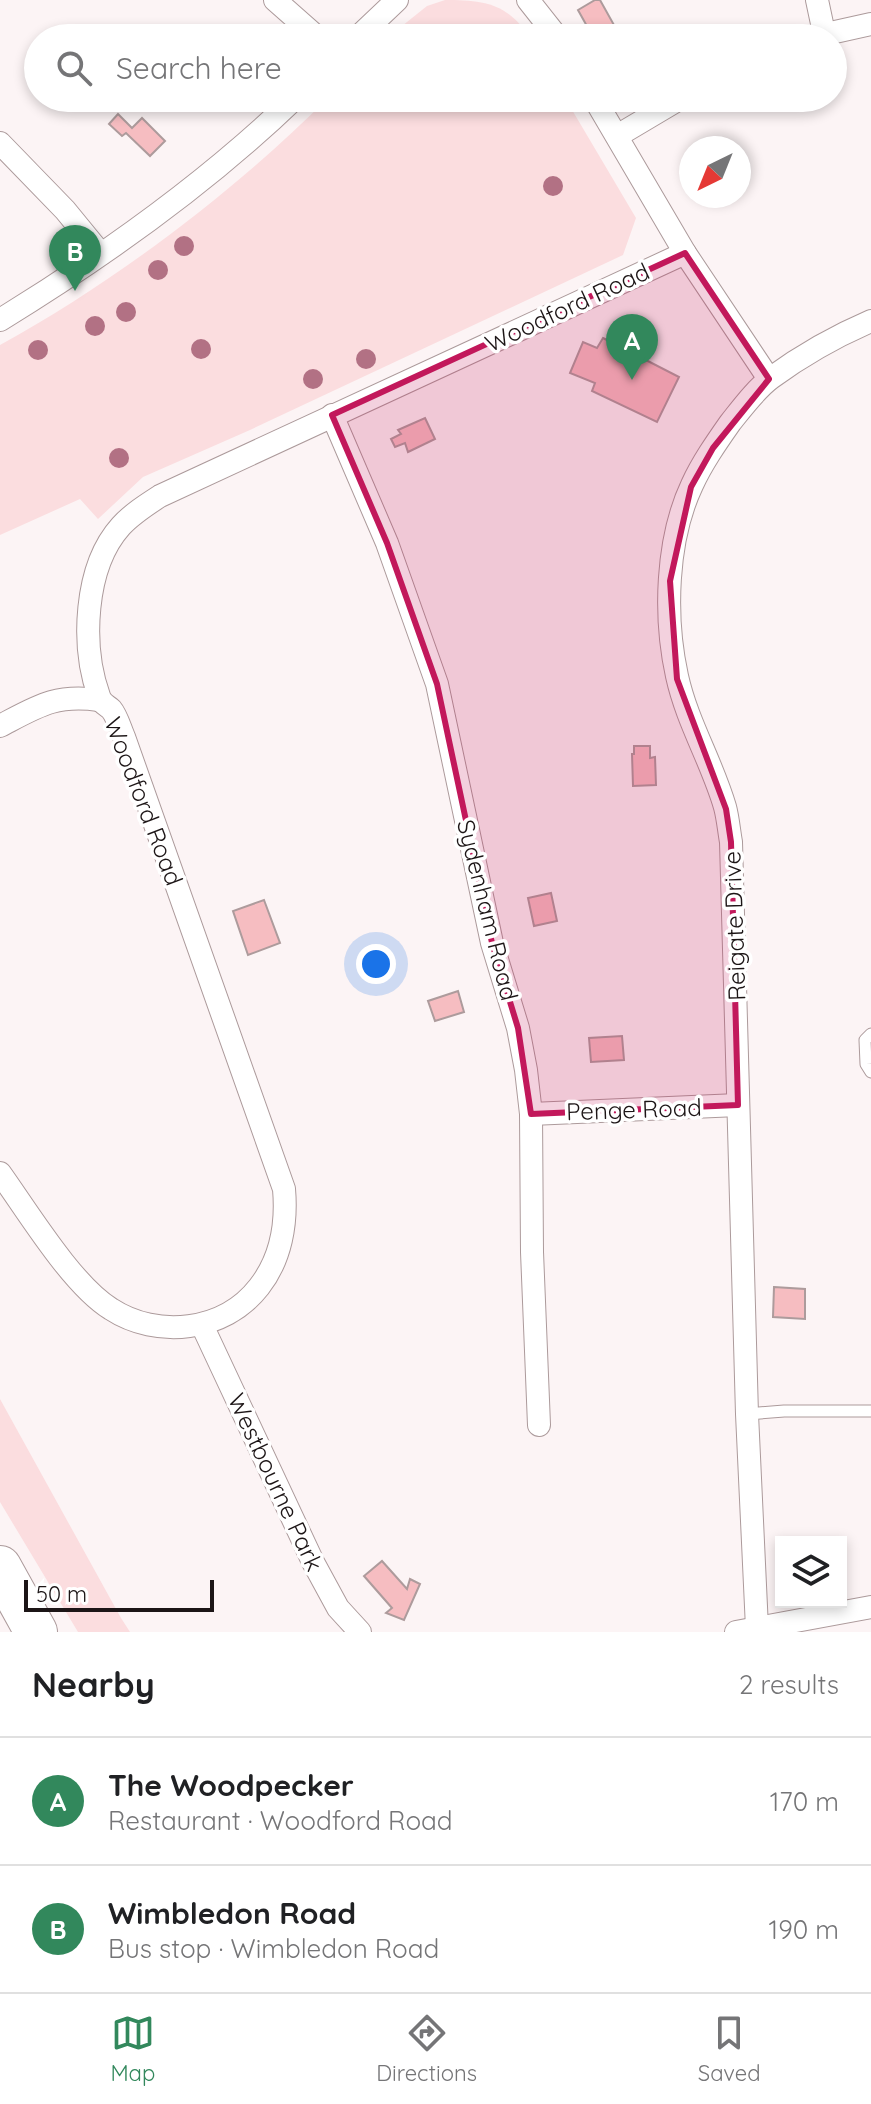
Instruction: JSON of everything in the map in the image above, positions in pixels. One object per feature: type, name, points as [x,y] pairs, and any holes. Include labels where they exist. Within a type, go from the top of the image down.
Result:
[{"type":"highway","points":[[0,1567],[36,1632]]},
{"type":"street","points":[[275,0],[302,24]]},
{"type":"street","points":[[372,24],[397,0]]},
{"type":"street","points":[[528,0],[547,24]]},
{"type":"street","points":[[816,24],[817,0]]},
{"type":"street","points":[[847,29],[871,24]]},
{"type":"street","points":[[0,320],[101,254],[214,172],[280,112]]},
{"type":"street","points":[[602,112],[685,253],[769,379]]},
{"type":"street","points":[[617,136],[657,112]]},
{"type":"street","points":[[0,143],[65,210],[101,254]]},
{"type":"street","name":"Woodford Road","points":[[202,1325],[232,1310],[260,1286],[273,1264],[281,1240],[286,1214],[284,1189],[124,737],[113,711],[99,700],[90,649],[88,611],[94,579],[105,552],[120,528],[138,510],[160,496],[685,253]]},
{"type":"street","name":"Reigate Drive","points":[[747,1630],[747,1414],[731,842],[726,809],[677,679],[672,648],[670,581],[680,523],[691,487],[739,412],[769,379],[844,333],[871,321]]},
{"type":"street","name":"Sydenham Road","points":[[332,415],[387,543],[437,684],[492,943],[518,1028],[531,1114],[532,1252],[539,1425]]},
{"type":"street","points":[[0,726],[52,701],[74,697],[99,700]]},
{"type":"street","name":"Penge Road","points":[[531,1114],[738,1105]]},
{"type":"street","points":[[0,1173],[86,1289],[110,1309],[138,1324],[170,1327],[202,1325]]},
{"type":"street","name":"Westbourne Park","points":[[202,1325],[313,1562],[338,1608],[360,1632]]},
{"type":"street","points":[[747,1630],[871,1607]]},
{"type":"lane","points":[[871,1034],[865,1040],[866,1064],[871,1072]]},
{"type":"lane","points":[[747,1414],[871,1411]]},
{"type":"highlighted area","points":[[685,253],[769,379],[713,448],[691,487],[670,581],[677,679],[726,809],[731,842],[738,1105],[531,1114],[518,1028],[492,943],[437,684],[387,543],[332,415]]},
{"type":"shaded area","points":[[445,0],[483,3],[503,11],[520,24],[404,24],[427,6]]},
{"type":"shaded area","points":[[314,112],[573,112],[636,218],[623,255],[143,477],[98,519],[80,499],[0,535],[0,345],[130,264],[214,200]]},
{"type":"shaded area","points":[[0,1399],[130,1632],[78,1632],[0,1502]]},
{"type":"building","points":[[600,0],[613,24],[586,24],[578,10]]},
{"type":"building","points":[[118,114],[132,128],[142,118],[165,141],[150,156],[126,133],[122,136],[109,124]]},
{"type":"building","points":[[603,338],[679,377],[657,422],[592,391],[595,383],[570,373],[583,342],[597,348]]},
{"type":"building","points":[[425,418],[435,439],[408,452],[405,443],[395,447],[391,439],[401,434],[398,430]]},
{"type":"building","points":[[634,746],[650,746],[650,758],[655,757],[656,785],[633,786]]},
{"type":"building","points":[[551,893],[557,921],[534,926],[528,898]]},
{"type":"building","points":[[264,900],[280,943],[248,955],[233,911]]},
{"type":"building","points":[[458,991],[464,1012],[435,1021],[428,1001]]},
{"type":"building","points":[[622,1036],[624,1060],[591,1062],[589,1038]]},
{"type":"building","points":[[774,1287],[805,1289],[805,1319],[773,1317]]},
{"type":"building","points":[[382,1561],[407,1589],[410,1579],[420,1584],[404,1620],[386,1613],[392,1608],[364,1576]]},
{"type":"place","name":"Wimbledon Road","points":[[75,291]]},
{"type":"place","name":"The Woodpecker","points":[[632,380]]}]
